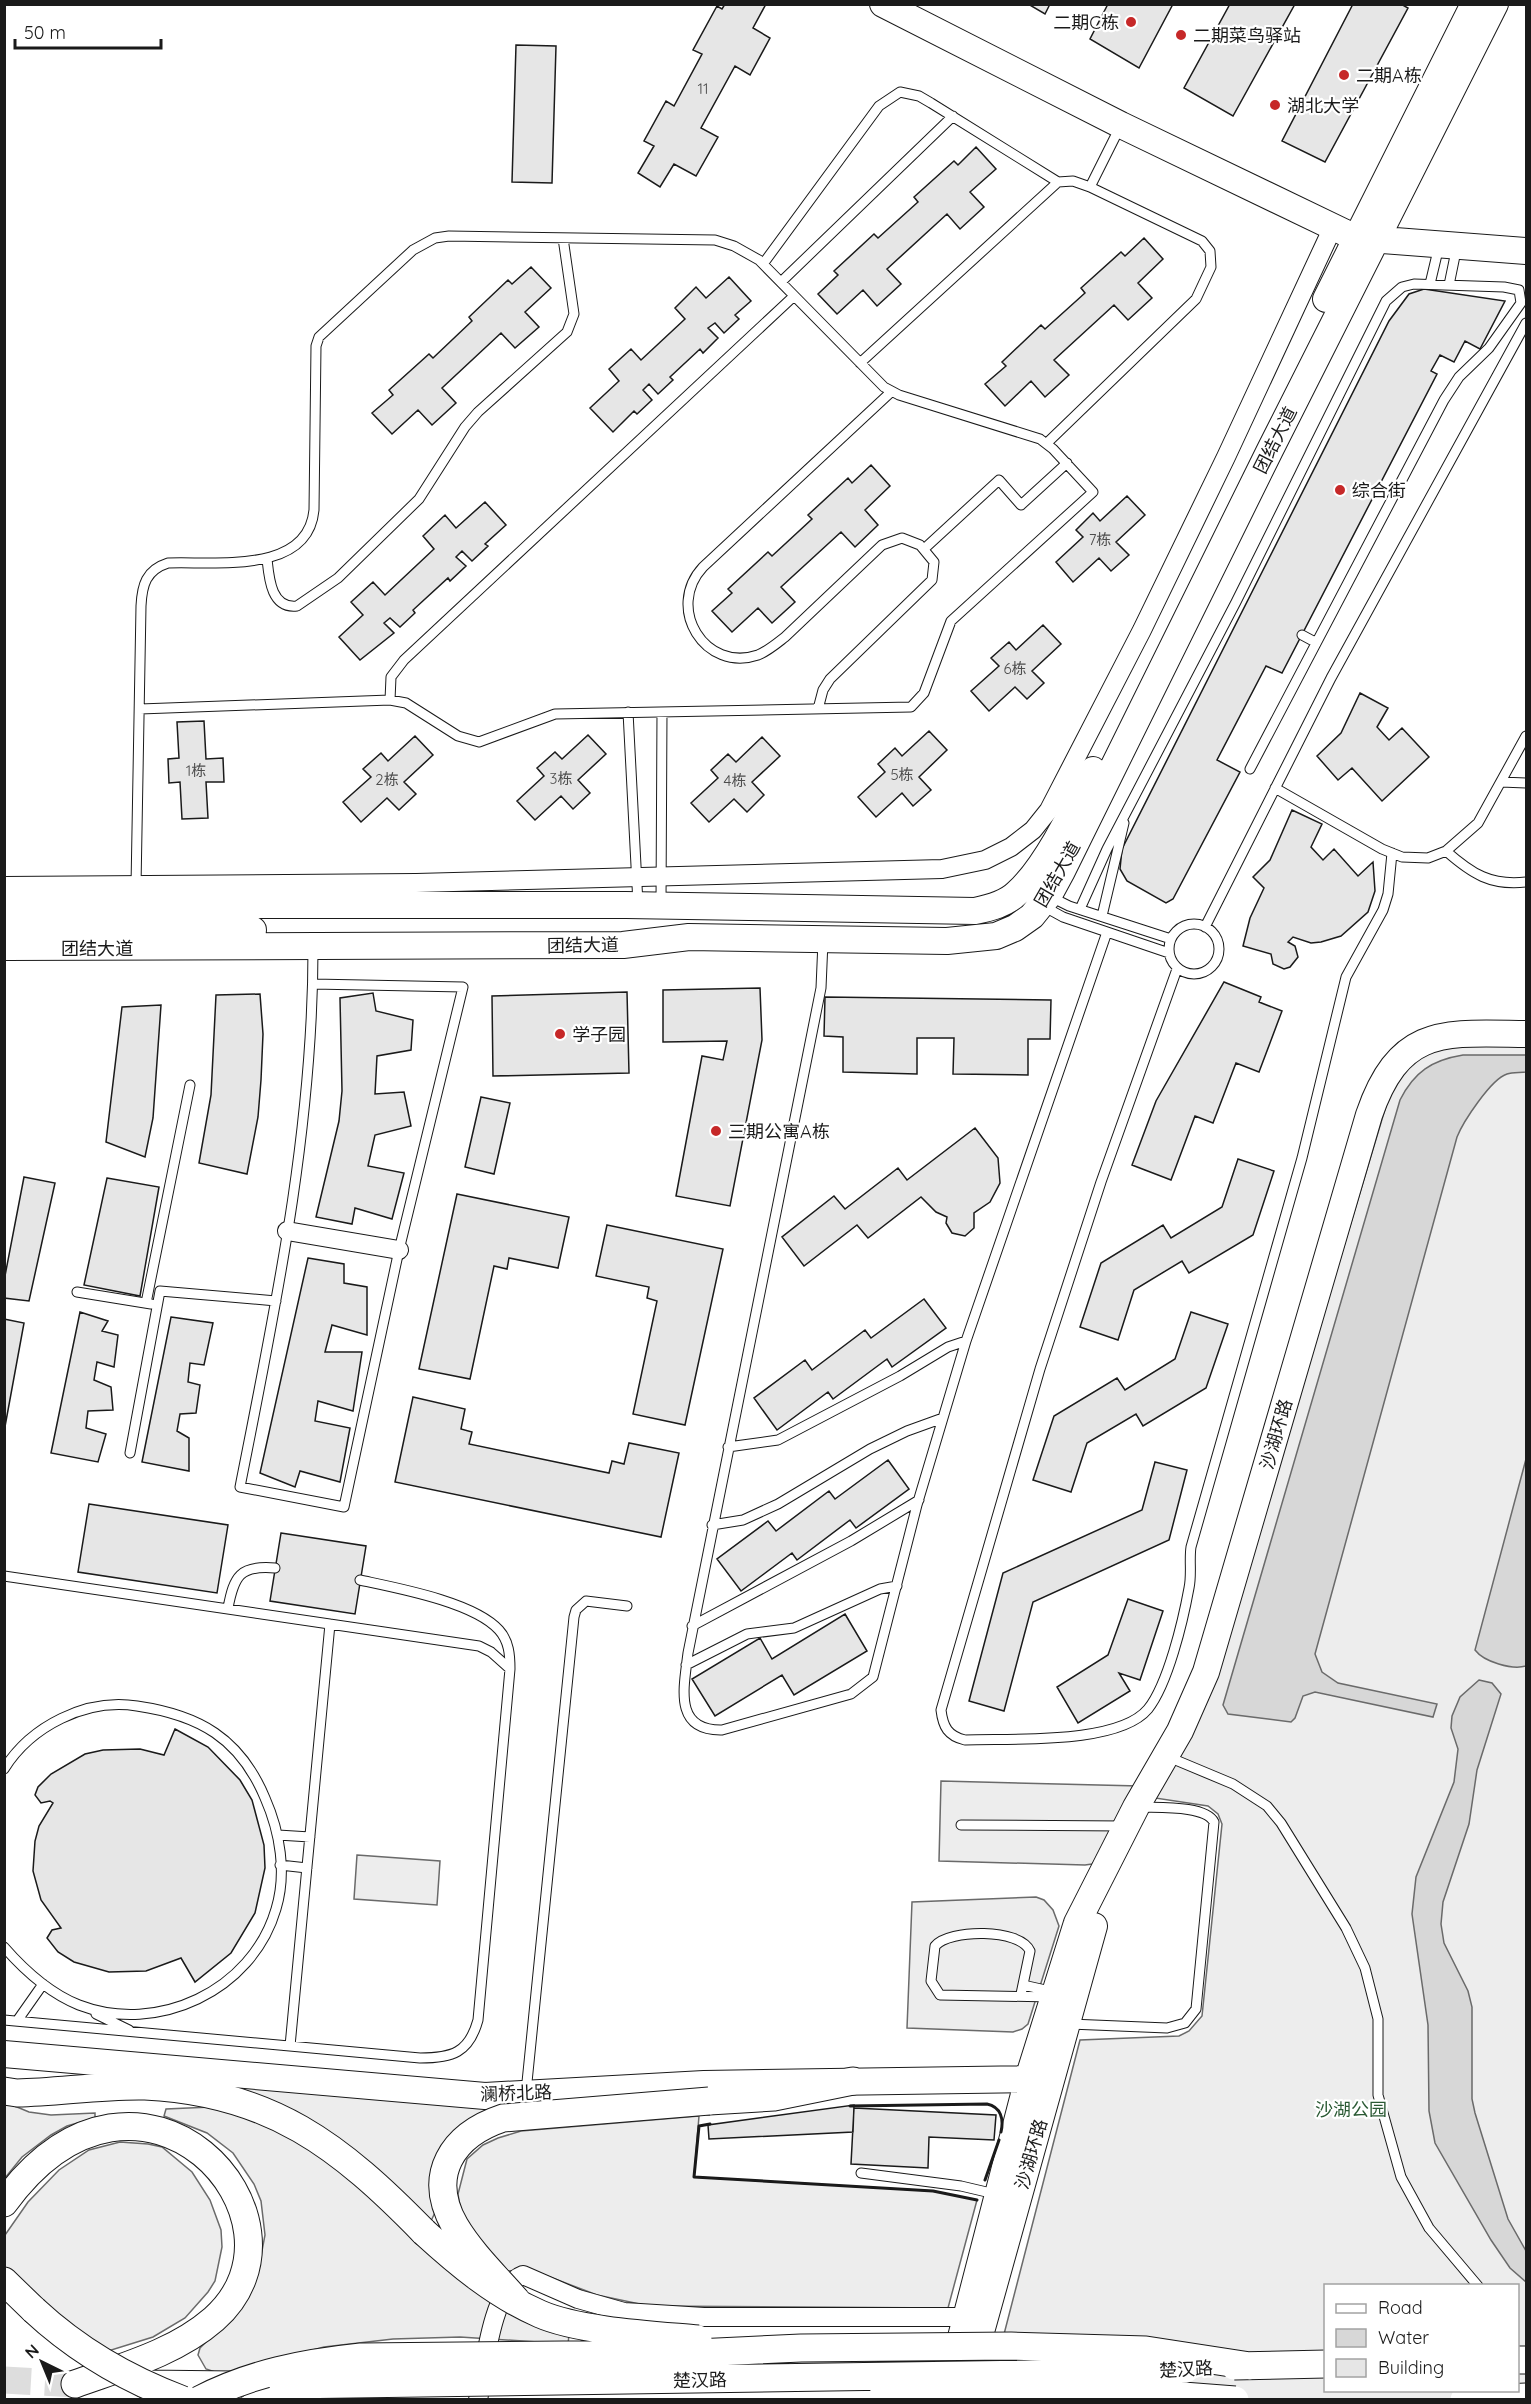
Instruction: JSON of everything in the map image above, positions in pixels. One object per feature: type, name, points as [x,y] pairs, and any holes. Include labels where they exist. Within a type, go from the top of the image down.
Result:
[{"type":"main road","points":[[883,4],[1121,125],[1355,235],[1527,251]]},
{"type":"main road","name":"团结大道","points":[[4,905],[642,905],[975,911],[992,907],[1018,893],[1043,861],[1084,788],[1355,235],[1474,4]]},
{"type":"main road","name":"团结大道","points":[[4,947],[623,945],[689,937],[947,940],[996,936],[1023,923],[1045,900],[1355,235],[1495,4]]},
{"type":"main road","points":[[4,918],[563,920],[642,905]]},
{"type":"main road","points":[[4,930],[624,930],[689,937]]},
{"type":"main road","name":"沙湖环路","points":[[944,2400],[1028,2079],[1077,1923],[1131,1816],[1191,1708],[1206,1672],[1369,1115],[1381,1085],[1394,1066],[1410,1050],[1437,1036],[1459,1033],[1527,1034]]},
{"type":"main road","name":"沙湖环路","points":[[963,2400],[1094,1926],[1077,1923]]},
{"type":"main road","name":"澜桥北路","points":[[4,2054],[485,2096],[704,2084],[1028,2079]]},
{"type":"main road","points":[[517,2301],[465,2241],[447,2209],[443,2177],[450,2156],[457,2145],[478,2127],[503,2118],[774,2097],[853,2081]]},
{"type":"main road","points":[[4,2091],[17,2093],[146,2086],[196,2092],[250,2104],[300,2127],[344,2156],[424,2232],[476,2276],[540,2314],[618,2330],[801,2348]]},
{"type":"main road","name":"楚汉路","points":[[4,2203],[40,2163],[72,2140],[102,2128],[137,2126],[180,2137],[196,2147],[229,2181],[243,2213],[246,2236],[245,2263],[230,2300],[214,2319],[174,2346],[75,2384],[283,2385],[1097,2373],[1324,2364]]},
{"type":"main road","points":[[4,2281],[68,2339],[153,2389],[183,2400]]},
{"type":"main road","points":[[199,2400],[260,2374],[318,2361],[361,2356],[675,2355],[801,2348],[1098,2348],[1146,2350],[1250,2366]]},
{"type":"main road","points":[[880,2400],[1183,2396],[1235,2400]]},
{"type":"main road","points":[[1464,2400],[1527,2397]]},
{"type":"street","points":[[4,886],[416,883],[942,869],[985,860],[1011,847],[1033,830],[1048,810],[1142,630],[1355,235]]},
{"type":"street","points":[[287,1231],[399,1250]]},
{"type":"street","points":[[478,2400],[501,2300],[516,2278],[523,2275],[578,2299],[624,2312],[704,2317],[967,2318]]},
{"type":"lane","points":[[763,264],[888,98],[900,92],[910,93],[953,116],[1058,182],[1073,181],[1090,187],[1202,241],[1210,251],[1211,267],[1205,284],[1190,307],[1047,443]]},
{"type":"lane","points":[[781,282],[953,116]]},
{"type":"lane","points":[[1090,187],[1121,125]]},
{"type":"lane","points":[[860,363],[1058,182]]},
{"type":"lane","points":[[136,885],[141,592],[145,580],[151,572],[168,562],[267,559],[295,547],[310,530],[313,519],[316,346],[324,330],[412,250],[435,238],[449,236],[715,240],[745,251],[763,264],[891,392],[1047,443],[1093,492],[951,621],[924,693],[918,702],[902,708],[546,715],[479,742],[458,736],[406,703],[390,700],[140,709]]},
{"type":"lane","points":[[267,559],[272,592],[282,603],[290,607],[297,606],[338,578],[419,499],[465,427],[478,412],[555,344],[572,324],[574,303],[563,238]]},
{"type":"lane","points":[[1430,284],[1448,245]]},
{"type":"lane","points":[[1448,245],[1449,285]]},
{"type":"lane","points":[[1080,909],[1125,817],[1241,604],[1386,301],[1402,287],[1430,284],[1512,288],[1518,291],[1522,298],[1489,348],[1459,377],[1444,400],[1250,769]]},
{"type":"lane","points":[[390,700],[391,677],[404,660],[794,296]]},
{"type":"lane","points":[[1205,927],[1336,668],[1527,323]]},
{"type":"lane","points":[[818,709],[823,690],[830,679],[932,580],[934,562],[924,549],[915,541],[902,538],[882,545],[785,637],[769,650],[756,656],[742,657],[717,651],[697,636],[688,620],[687,592],[694,576],[891,392]]},
{"type":"lane","points":[[924,549],[999,480],[1021,505],[1067,463]]},
{"type":"lane","points":[[1302,635],[1315,642]]},
{"type":"lane","points":[[628,712],[638,877],[642,905]]},
{"type":"lane","points":[[642,905],[661,876],[662,712]]},
{"type":"lane","points":[[1275,788],[1392,853],[1415,858],[1446,851],[1478,824],[1527,736]]},
{"type":"lane","points":[[1501,782],[1527,783]]},
{"type":"lane","points":[[1102,916],[1125,817]]},
{"type":"lane","points":[[1446,851],[1478,876],[1509,884],[1527,882]]},
{"type":"lane","points":[[1177,969],[1101,1182],[1040,1369],[941,1710],[945,1727],[957,1738],[965,1740],[1107,1732],[1139,1718],[1160,1689],[1168,1669],[1190,1586],[1191,1546],[1302,1158],[1346,977],[1383,910],[1388,894],[1392,853]]},
{"type":"lane","points":[[1045,900],[1171,939]]},
{"type":"lane","points":[[1045,900],[1063,917],[1169,954]]},
{"type":"lane","points":[[1192,924],[1205,927],[1217,938],[1220,948],[1214,966],[1196,975],[1177,969],[1169,954],[1171,939],[1183,926],[1192,924]]},
{"type":"lane","points":[[823,939],[821,988],[712,1525],[686,1665],[686,1709],[696,1724],[711,1731],[722,1730],[851,1694],[873,1677],[919,1500],[966,1341],[1107,932]]},
{"type":"lane","points":[[313,946],[307,1090],[276,1301],[240,1487],[344,1507],[399,1250],[463,987],[313,984]]},
{"type":"lane","points":[[146,1304],[190,1085]]},
{"type":"lane","points":[[130,1453],[160,1291],[276,1301]]},
{"type":"lane","points":[[77,1293],[157,1305]]},
{"type":"lane","points":[[728,1448],[777,1440],[900,1376],[948,1347],[966,1341]]},
{"type":"lane","points":[[712,1525],[743,1520],[778,1504],[870,1449],[907,1431],[943,1418]]},
{"type":"lane","points":[[692,1626],[851,1540],[919,1500]]},
{"type":"lane","points":[[228,1608],[232,1588],[240,1575],[250,1568],[275,1568]]},
{"type":"lane","points":[[4,1576],[479,1646],[491,1652],[510,1669]]},
{"type":"lane","points":[[4,2020],[439,2058],[450,2056],[469,2043],[478,2020],[510,1657],[504,1637],[490,1622],[477,1614],[424,1595],[360,1580]]},
{"type":"lane","points":[[686,1665],[747,1634],[784,1631],[880,1589],[897,1586]]},
{"type":"lane","points":[[526,2092],[574,1617],[576,1610],[586,1601],[627,1606]]},
{"type":"lane","points":[[290,2046],[330,1624]]},
{"type":"lane","points":[[4,1769],[15,1751],[49,1725],[86,1710],[134,1705],[177,1713],[197,1720],[232,1746],[260,1785],[278,1835],[280,1865],[276,1909],[263,1938],[241,1968],[206,1996],[185,2006],[166,2012],[128,2016],[79,2026]]},
{"type":"lane","points":[[1166,1756],[1233,1784],[1267,1806],[1281,1822],[1346,1928],[1365,1968],[1378,2019],[1378,2095],[1401,2177],[1429,2228],[1476,2284]]},
{"type":"lane","points":[[961,1825],[1198,1811],[1208,1813],[1214,1822],[1196,2009],[1185,2023],[1167,2028],[1067,2024]]},
{"type":"lane","points":[[278,1835],[310,1838]]},
{"type":"lane","points":[[280,1865],[307,1868]]},
{"type":"lane","points":[[1022,1990],[1030,1951],[1018,1938],[1009,1935],[958,1935],[946,1938],[935,1946],[931,1981],[940,1995],[1022,1990],[1055,1994]]},
{"type":"lane","points":[[4,1947],[20,1965],[43,1984],[80,2006],[135,2033]]},
{"type":"lane","points":[[17,2021],[43,1984]]},
{"type":"lane","points":[[80,2006],[128,2016]]},
{"type":"lane","points":[[861,2173],[952,2184],[997,2194]]},
{"type":"shaded area","name":"沙湖公园","points":[[1526,1043],[1526,2399],[987,2400],[1080,2040],[1179,2036],[1189,2031],[1202,2016],[1222,1824],[1218,1814],[1208,1806],[1155,1798],[1215,1675],[1389,1096],[1401,1072],[1438,1045]]},
{"type":"shaded area","points":[[941,1781],[1139,1786],[1098,1858],[1092,1864],[1085,1865],[939,1861]]},
{"type":"shaded area","points":[[357,1855],[440,1861],[437,1905],[354,1899]]},
{"type":"shaded area","points":[[1036,1897],[1044,1900],[1053,1910],[1059,1926],[1028,2024],[1013,2032],[907,2028],[912,1902]]},
{"type":"shaded area","points":[[215,2083],[513,2100],[481,2115],[431,2221]]},
{"type":"shaded area","points":[[5,2102],[29,2112],[51,2115],[95,2113],[95,2118],[67,2126],[51,2135],[22,2157],[5,2178]]},
{"type":"shaded area","points":[[211,2107],[232,2111],[286,2134],[330,2161],[569,2335],[568,2344],[460,2337],[393,2339],[324,2347],[221,2374],[206,2369],[198,2355],[200,2348],[225,2323],[249,2292],[257,2277],[265,2235],[261,2201],[254,2184],[233,2153],[207,2133],[164,2116],[166,2109]]},
{"type":"shaded area","points":[[699,2116],[694,2177],[933,2191],[977,2200],[948,2308],[649,2306],[597,2295],[529,2269],[508,2271],[479,2245],[461,2213],[458,2194],[467,2159],[483,2145],[498,2138],[521,2131]]},
{"type":"shaded area","points":[[120,2142],[162,2147],[192,2172],[210,2200],[221,2230],[222,2247],[215,2281],[185,2318],[153,2337],[105,2352],[83,2337],[5,2268],[5,2235],[28,2202],[59,2170],[89,2150]]},
{"type":"water","points":[[1463,1055],[1526,1055],[1526,1072],[1507,1074],[1493,1084],[1471,1112],[1457,1137],[1315,1654],[1322,1672],[1338,1683],[1437,1704],[1433,1717],[1315,1692],[1303,1696],[1295,1718],[1291,1722],[1228,1714],[1223,1705],[1400,1100],[1411,1082],[1425,1069],[1442,1060]]},
{"type":"water","points":[[1526,1459],[1526,1666],[1513,1667],[1491,1661],[1475,1650]]},
{"type":"water","points":[[1479,1680],[1492,1683],[1501,1694],[1477,1770],[1469,1824],[1443,1902],[1441,1924],[1444,1943],[1468,1991],[1472,2007],[1472,2099],[1508,2219],[1526,2251],[1526,2282],[1510,2268],[1491,2240],[1435,2143],[1429,2111],[1428,2025],[1412,1914],[1416,1877],[1454,1782],[1458,1749],[1451,1728],[1452,1716],[1460,1697]]},
{"type":"building","points":[[725,4],[766,4],[753,28],[770,38],[750,75],[735,66],[701,128],[718,137],[696,176],[674,164],[660,187],[638,173],[654,146],[644,141],[666,101],[674,106],[702,54],[693,50],[717,6],[722,9]]},
{"type":"building","points":[[1028,4],[1050,4],[1045,14]]},
{"type":"building","name":"二期C栋","points":[[1108,4],[1173,4],[1139,68],[1090,39]]},
{"type":"building","points":[[1230,4],[1295,4],[1233,116],[1184,88]]},
{"type":"building","name":"二期A栋","points":[[1353,4],[1401,4],[1408,8],[1325,162],[1282,141]]},
{"type":"building","points":[[516,45],[556,46],[552,183],[512,182]]},
{"type":"building","points":[[976,147],[996,169],[970,192],[984,207],[960,229],[947,214],[887,269],[901,284],[877,306],[863,290],[837,314],[818,294],[838,275],[834,271],[874,234],[878,238],[918,202],[914,197],[954,161],[958,165]]},
{"type":"building","points":[[1144,238],[1163,259],[1138,283],[1152,298],[1128,320],[1114,305],[1054,360],[1069,375],[1045,397],[1031,381],[1005,406],[985,384],[1006,366],[1002,362],[1041,325],[1045,329],[1085,293],[1081,288],[1121,252],[1125,256]]},
{"type":"building","points":[[531,267],[551,288],[525,312],[539,327],[515,348],[501,333],[442,388],[456,403],[432,425],[418,410],[392,434],[372,413],[393,395],[389,390],[429,354],[433,358],[472,321],[469,317],[508,280],[512,284]]},
{"type":"building","points":[[729,277],[751,301],[735,315],[739,319],[724,333],[715,323],[708,328],[718,338],[703,353],[700,349],[670,377],[673,380],[658,394],[649,384],[643,390],[652,400],[637,414],[634,411],[613,432],[590,408],[619,381],[609,369],[631,349],[641,360],[685,319],[675,308],[696,287],[706,298]]},
{"type":"building","name":"综合街","points":[[1424,289],[1505,301],[1480,349],[1465,341],[1454,362],[1440,355],[1431,371],[1437,374],[1282,673],[1266,666],[1217,760],[1240,772],[1173,899],[1166,903],[1127,881],[1120,869],[1122,849],[1389,321],[1409,294]]},
{"type":"building","points":[[871,465],[890,486],[865,510],[878,525],[855,547],[841,532],[781,587],[795,602],[772,623],[758,608],[732,632],[712,611],[732,593],[728,589],[768,552],[772,556],[812,519],[808,515],[848,478],[852,483]]},
{"type":"building","points":[[1127,496],[1145,515],[1116,542],[1129,555],[1111,571],[1099,558],[1073,582],[1056,562],[1083,537],[1076,530],[1093,513],[1100,521]]},
{"type":"building","points":[[485,502],[506,525],[485,544],[488,546],[472,561],[462,551],[456,557],[466,566],[450,581],[448,578],[413,610],[415,613],[400,627],[390,618],[384,623],[394,633],[360,660],[339,637],[363,615],[351,602],[373,582],[385,595],[434,549],[423,536],[445,515],[456,528]]},
{"type":"building","points":[[1043,625],[1061,644],[1032,671],[1044,683],[1027,699],[1015,687],[989,711],[971,691],[999,666],[991,658],[1009,642],[1016,650]]},
{"type":"building","points":[[1360,693],[1388,708],[1377,727],[1389,740],[1402,728],[1429,757],[1382,801],[1352,768],[1338,780],[1317,756],[1341,733]]},
{"type":"building","points":[[204,721],[206,759],[223,758],[224,782],[206,782],[208,818],[182,819],[180,782],[169,783],[168,759],[179,758],[177,722]]},
{"type":"building","points":[[929,731],[947,750],[919,777],[931,790],[913,806],[902,793],[876,817],[858,797],[885,772],[878,764],[895,748],[902,756]]},
{"type":"building","points":[[588,735],[606,754],[578,780],[590,793],[573,809],[561,796],[535,820],[517,801],[544,776],[537,768],[555,752],[562,759]]},
{"type":"building","points":[[415,736],[433,755],[404,782],[416,794],[399,810],[387,798],[361,822],[343,802],[371,777],[363,769],[381,753],[388,761]]},
{"type":"building","points":[[762,737],[780,756],[752,782],[764,795],[747,812],[734,799],[709,822],[691,803],[718,778],[711,770],[728,754],[736,762]]},
{"type":"building","points":[[1292,810],[1322,824],[1311,847],[1323,860],[1334,849],[1358,876],[1373,862],[1375,891],[1368,912],[1341,936],[1311,943],[1293,937],[1288,942],[1295,946],[1298,957],[1290,967],[1284,969],[1273,964],[1271,954],[1243,946],[1250,918],[1264,888],[1253,877],[1270,860]]},
{"type":"building","points":[[1224,982],[1261,997],[1259,1002],[1282,1011],[1259,1072],[1236,1063],[1213,1123],[1195,1116],[1171,1180],[1132,1165],[1156,1101]]},
{"type":"building","name":"三期公寓A栋","points":[[760,988],[762,1040],[730,1206],[676,1196],[702,1056],[723,1060],[727,1041],[663,1042],[663,990]]},
{"type":"building","name":"学子园","points":[[627,992],[629,1073],[493,1076],[492,996]]},
{"type":"building","points":[[373,993],[376,1011],[413,1020],[411,1050],[377,1056],[375,1094],[404,1092],[411,1126],[375,1135],[368,1166],[404,1173],[392,1219],[355,1208],[352,1224],[316,1217],[339,1121],[342,1091],[340,998]]},
{"type":"building","points":[[260,994],[263,1034],[261,1080],[258,1117],[247,1174],[199,1163],[211,1095],[216,995]]},
{"type":"building","points":[[825,997],[1051,1000],[1050,1039],[1028,1039],[1028,1075],[953,1074],[954,1038],[917,1038],[917,1074],[843,1072],[843,1037],[824,1036]]},
{"type":"building","points":[[161,1005],[153,1118],[145,1157],[106,1142],[122,1007]]},
{"type":"building","points":[[481,1097],[510,1103],[494,1174],[465,1167]]},
{"type":"building","points":[[975,1128],[998,1158],[1000,1183],[990,1202],[974,1213],[974,1228],[965,1236],[952,1233],[946,1223],[947,1217],[936,1212],[921,1197],[868,1238],[857,1225],[804,1266],[782,1237],[834,1196],[845,1209],[898,1168],[907,1180]]},
{"type":"building","points":[[1238,1159],[1274,1171],[1253,1235],[1189,1273],[1182,1261],[1134,1290],[1118,1340],[1080,1327],[1101,1263],[1163,1225],[1171,1238],[1222,1207]]},
{"type":"building","points":[[24,1177],[55,1183],[29,1301],[4,1298],[4,1281]]},
{"type":"building","points":[[107,1178],[159,1187],[140,1296],[84,1285]]},
{"type":"building","points":[[457,1194],[569,1217],[558,1268],[509,1258],[507,1269],[494,1266],[470,1379],[419,1369]]},
{"type":"building","points":[[607,1225],[723,1249],[685,1425],[633,1414],[657,1301],[647,1298],[649,1287],[596,1276]]},
{"type":"building","points":[[308,1258],[344,1264],[344,1283],[367,1287],[367,1335],[332,1325],[325,1352],[362,1352],[353,1411],[318,1401],[315,1421],[350,1428],[340,1482],[300,1471],[295,1487],[260,1473]]},
{"type":"building","points":[[924,1299],[946,1328],[892,1367],[887,1359],[833,1399],[828,1392],[777,1430],[754,1398],[805,1360],[812,1370],[865,1330],[871,1338]]},
{"type":"building","points":[[80,1312],[108,1321],[102,1331],[118,1335],[114,1367],[97,1362],[94,1380],[111,1387],[113,1410],[88,1411],[86,1428],[106,1434],[98,1462],[51,1453]]},
{"type":"building","points":[[1191,1312],[1228,1324],[1206,1388],[1143,1426],[1136,1414],[1087,1443],[1071,1492],[1033,1480],[1054,1416],[1117,1378],[1125,1390],[1175,1359]]},
{"type":"building","points":[[171,1317],[213,1323],[204,1365],[190,1363],[188,1382],[200,1385],[196,1413],[180,1414],[177,1431],[189,1438],[189,1471],[142,1462]]},
{"type":"building","points":[[4,1319],[24,1323],[4,1432]]},
{"type":"building","points":[[413,1397],[465,1409],[461,1429],[472,1432],[469,1444],[609,1473],[612,1461],[624,1464],[629,1443],[679,1453],[661,1537],[395,1482]]},
{"type":"building","points":[[888,1460],[909,1489],[856,1528],[850,1520],[797,1560],[792,1553],[741,1591],[717,1559],[768,1521],[776,1531],[829,1491],[835,1499]]},
{"type":"building","points":[[1155,1462],[1187,1470],[1169,1540],[1033,1602],[1004,1711],[969,1701],[1003,1573],[1142,1510]]},
{"type":"building","points":[[89,1504],[228,1525],[217,1593],[78,1572]]},
{"type":"building","points":[[281,1533],[366,1546],[355,1614],[270,1601]]},
{"type":"building","points":[[1128,1599],[1163,1611],[1140,1680],[1119,1673],[1130,1691],[1078,1723],[1057,1687],[1108,1655]]},
{"type":"building","points":[[845,1614],[867,1651],[794,1695],[782,1675],[715,1716],[692,1679],[760,1638],[772,1659]]},
{"type":"building","points":[[175,1729],[208,1747],[240,1780],[252,1800],[264,1845],[265,1868],[255,1913],[231,1953],[195,1982],[181,1958],[146,1971],[109,1972],[74,1962],[58,1952],[47,1938],[52,1930],[61,1928],[41,1900],[33,1871],[35,1841],[39,1826],[53,1803],[50,1801],[41,1803],[35,1795],[38,1787],[51,1774],[85,1754],[103,1750],[140,1749],[164,1755]]},
{"type":"building","points":[[854,2105],[853,2132],[709,2139],[708,2125]]},
{"type":"building","points":[[854,2108],[996,2115],[994,2140],[929,2137],[928,2168],[851,2164]]},
{"type":"tunnel","points":[[4,2380],[75,2384]]},
{"type":"wall","points":[[850,2106],[987,2104],[996,2108],[1000,2114],[1001,2132]]},
{"type":"wall","points":[[710,2124],[699,2126],[694,2177],[933,2191],[977,2200]]},
{"type":"wall","points":[[985,2180],[999,2140]]},
{"type":"place","name":"二期C栋","points":[[1131,22]]},
{"type":"place","name":"二期菜鸟驿站","points":[[1181,35]]},
{"type":"place","name":"二期A栋","points":[[1344,75]]},
{"type":"place","name":"湖北大学","points":[[1275,105]]},
{"type":"place","name":"综合街","points":[[1340,490]]},
{"type":"place","name":"学子园","points":[[560,1034]]},
{"type":"place","name":"三期公寓A栋","points":[[716,1131]]}]
